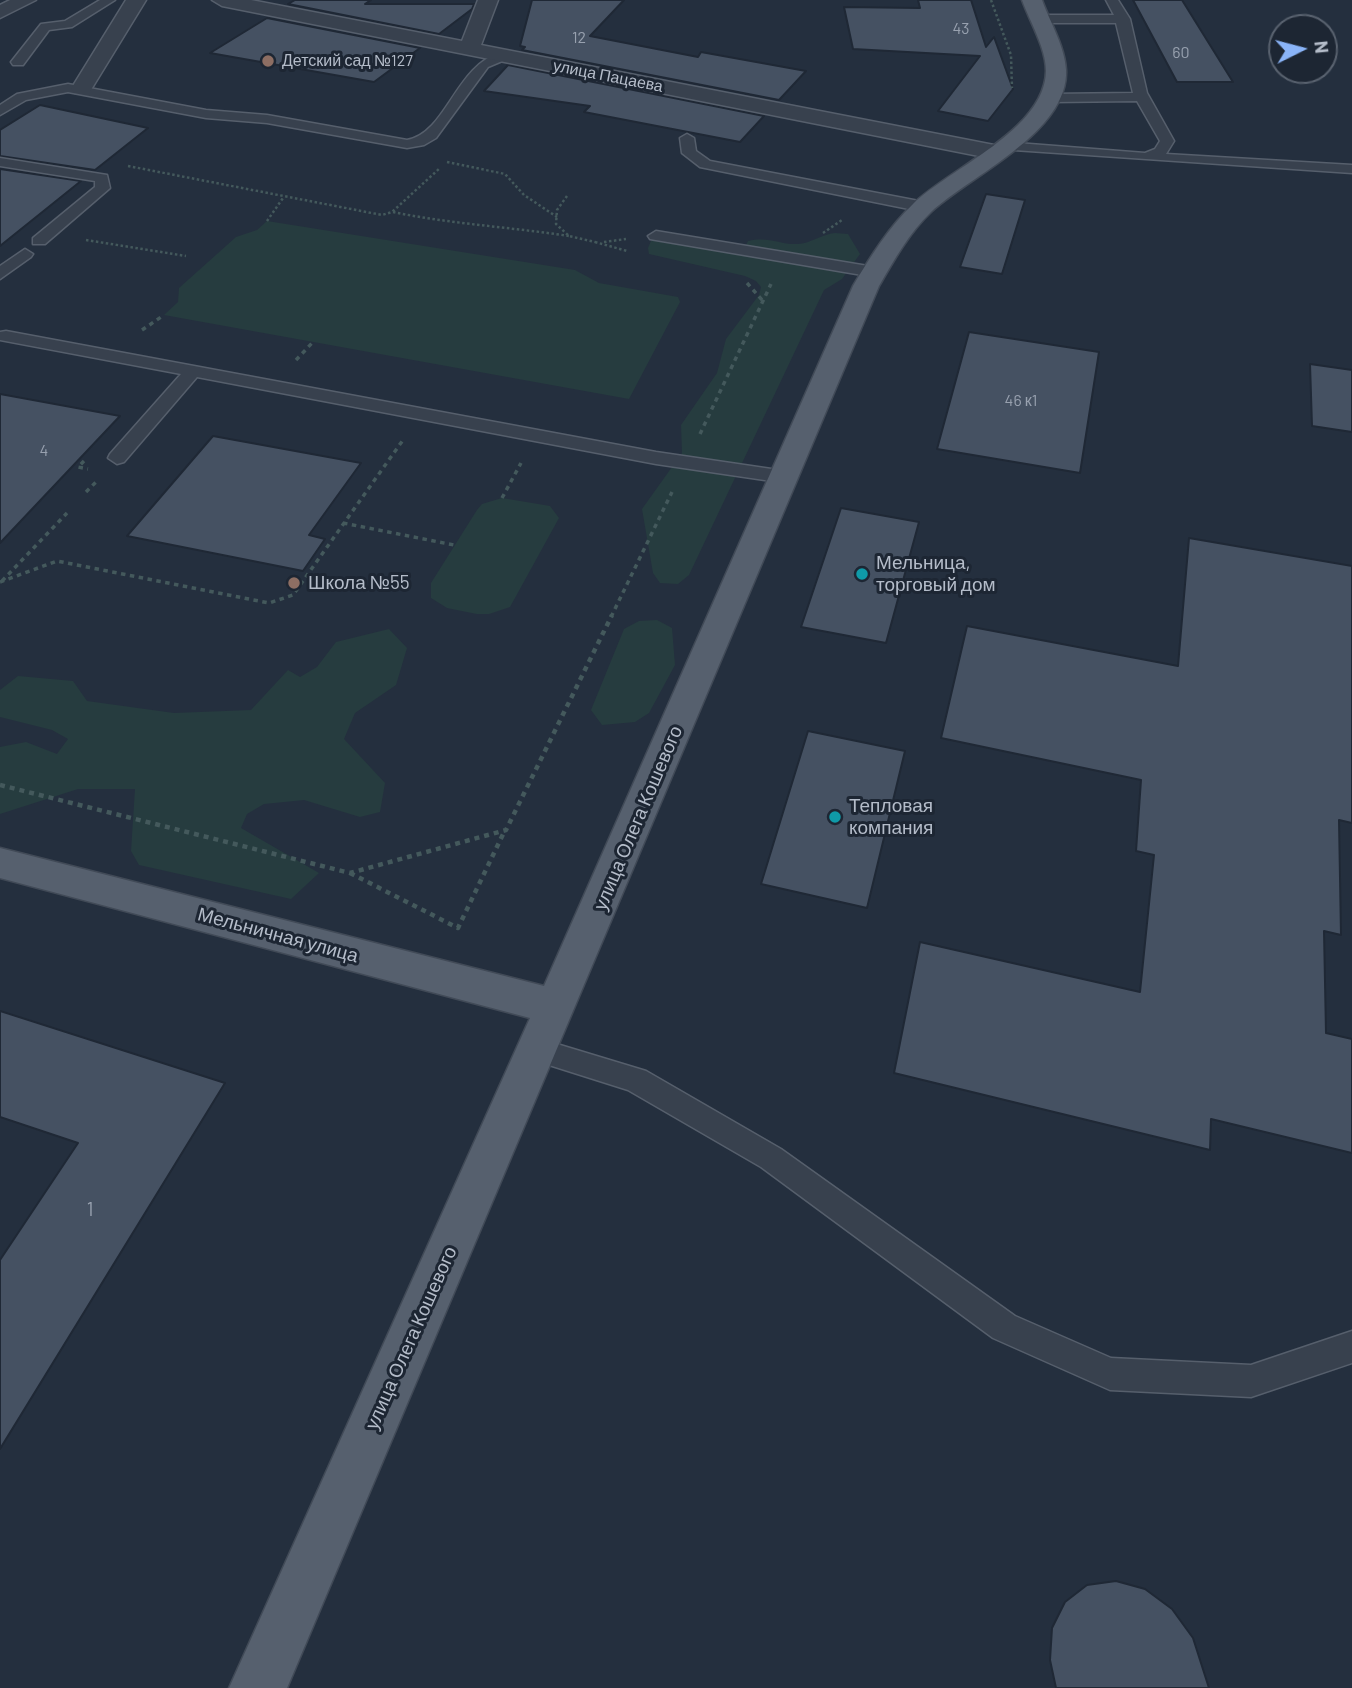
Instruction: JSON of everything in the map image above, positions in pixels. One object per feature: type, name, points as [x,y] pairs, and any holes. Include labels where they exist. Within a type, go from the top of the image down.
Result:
[{"type":"main road","points":[[1035,9],[1056,71],[1052,98]]},
{"type":"main road","name":"улица Олега Кошевого","points":[[258,1688],[874,272],[891,243],[924,207],[1035,122],[1052,98]]},
{"type":"main road","name":"Мельничная улица","points":[[0,863],[547,1028]]},
{"type":"street","points":[[0,12],[26,0]]},
{"type":"street","points":[[82,89],[136,0]]},
{"type":"street","name":"улица Пацаева","points":[[222,0],[502,56],[999,149]]},
{"type":"street","points":[[469,49],[488,0]]},
{"type":"lane","points":[[18,62],[45,27],[68,24],[88,15],[109,0]]},
{"type":"lane","points":[[1112,0],[1124,19],[1127,50],[1142,97],[1167,141],[1160,152],[1146,157]]},
{"type":"lane","points":[[1035,9],[1124,19]]},
{"type":"lane","points":[[0,111],[19,100],[56,89],[82,89],[206,114],[267,118],[407,144],[419,142],[431,135],[483,64],[502,56]]},
{"type":"lane","points":[[0,96],[19,100]]},
{"type":"lane","points":[[1052,98],[1142,97]]},
{"type":"lane","points":[[687,138],[689,153],[705,164],[924,207]]},
{"type":"lane","points":[[999,149],[1352,169]]},
{"type":"lane","points":[[0,162],[102,178],[103,188],[43,238]]},
{"type":"lane","points":[[656,236],[874,272]]},
{"type":"lane","points":[[0,274],[25,254]]},
{"type":"lane","points":[[6,336],[687,462],[785,477]]},
{"type":"lane","points":[[117,458],[193,371]]},
{"type":"lane","points":[[547,1028],[771,1158],[1004,1327],[1110,1374],[1251,1381],[1352,1347]]},
{"type":"path","points":[[992,0],[1015,78],[1010,96]]},
{"type":"path","points":[[442,161],[505,174],[524,195],[556,217]]},
{"type":"path","points":[[122,165],[371,214]]},
{"type":"path","points":[[567,196],[557,210],[556,224],[569,236]]},
{"type":"path","points":[[267,221],[284,197]]},
{"type":"path","points":[[0,785],[350,873],[458,928],[687,462],[784,257],[877,198]]},
{"type":"path","points":[[392,212],[442,222],[484,223],[615,242],[638,236],[656,236]]},
{"type":"path","points":[[43,238],[186,256]]},
{"type":"path","points":[[0,582],[57,561],[269,603],[293,595],[422,414]]},
{"type":"path","points":[[502,498],[525,457]]},
{"type":"path","points":[[0,582],[67,513]]},
{"type":"path","points":[[344,523],[454,545]]},
{"type":"path","points":[[350,873],[506,830]]},
{"type":"green space","points":[[267,221],[575,270],[599,283],[678,297],[680,302],[629,399],[164,315],[178,302],[179,288],[236,237],[257,230]]},
{"type":"green space","points":[[835,233],[848,234],[860,254],[842,279],[824,290],[689,575],[678,584],[660,583],[653,573],[642,509],[682,453],[681,425],[717,373],[726,339],[759,295],[761,287],[756,281],[745,276],[649,254],[651,241],[686,236],[745,247],[748,241],[769,240],[798,244]]},
{"type":"green space","points":[[502,498],[550,506],[559,518],[510,607],[489,614],[447,608],[431,598],[431,583],[482,504]]},
{"type":"green space","points":[[657,620],[672,628],[675,665],[649,713],[635,722],[602,725],[591,710],[624,629],[639,621]]},
{"type":"green space","points":[[389,629],[407,648],[396,685],[355,713],[344,739],[385,783],[380,812],[360,817],[304,800],[264,804],[247,814],[241,828],[319,873],[291,899],[139,865],[131,851],[135,789],[78,789],[0,814],[0,747],[26,742],[57,754],[68,739],[52,730],[0,717],[0,690],[18,676],[73,681],[87,701],[174,713],[251,710],[288,670],[300,677],[317,667],[336,642]]},
{"type":"building","points":[[295,0],[371,0],[365,4],[474,4],[472,9],[439,34],[288,4]]},
{"type":"building","points":[[532,0],[624,0],[590,36],[698,57],[701,52],[806,71],[779,100],[522,50],[525,47],[520,46]]},
{"type":"building","points":[[918,0],[971,0],[986,47],[994,37],[1013,89],[988,121],[938,111],[980,56],[853,49],[844,7],[920,8]]},
{"type":"building","points":[[1133,0],[1182,0],[1233,82],[1177,82]]},
{"type":"building","points":[[267,18],[420,48],[374,82],[210,53]]},
{"type":"building","points":[[508,65],[764,116],[740,142],[584,112],[590,106],[484,91]]},
{"type":"building","points":[[40,105],[148,128],[95,170],[0,156],[0,130]]},
{"type":"building","points":[[0,169],[81,181],[0,246]]},
{"type":"building","points":[[986,194],[1025,200],[1002,274],[960,267]]},
{"type":"building","points":[[969,332],[1099,352],[1080,473],[937,449]]},
{"type":"building","points":[[1310,364],[1352,370],[1352,432],[1312,426]]},
{"type":"building","points":[[0,394],[120,416],[0,543]]},
{"type":"building","points":[[213,436],[361,463],[309,535],[325,539],[303,571],[127,536]]},
{"type":"building","name":"Мельница, торговый дом","points":[[841,508],[919,522],[886,643],[801,627]]},
{"type":"building","points":[[1189,538],[1352,566],[1352,823],[1339,820],[1341,935],[1324,931],[1326,1033],[1352,1039],[1352,1153],[1211,1119],[1210,1150],[894,1073],[920,942],[1140,992],[1154,855],[1136,851],[1141,780],[941,738],[967,626],[1178,666]]},
{"type":"building","name":"Тепловая компания","points":[[808,731],[905,751],[867,908],[761,884]]},
{"type":"building","points":[[0,1011],[225,1083],[0,1449],[0,1260],[78,1143],[0,1117]]},
{"type":"building","points":[[1116,1581],[1145,1589],[1172,1609],[1193,1638],[1209,1688],[1056,1688],[1050,1660],[1052,1628],[1065,1602],[1087,1585]]},
{"type":"place","name":"Детский сад №127","points":[[268,61]]},
{"type":"place","name":"Мельница, торговый дом","points":[[862,574]]},
{"type":"place","name":"Школа №55","points":[[294,583]]},
{"type":"place","name":"Тепловая компания","points":[[835,817]]}]
